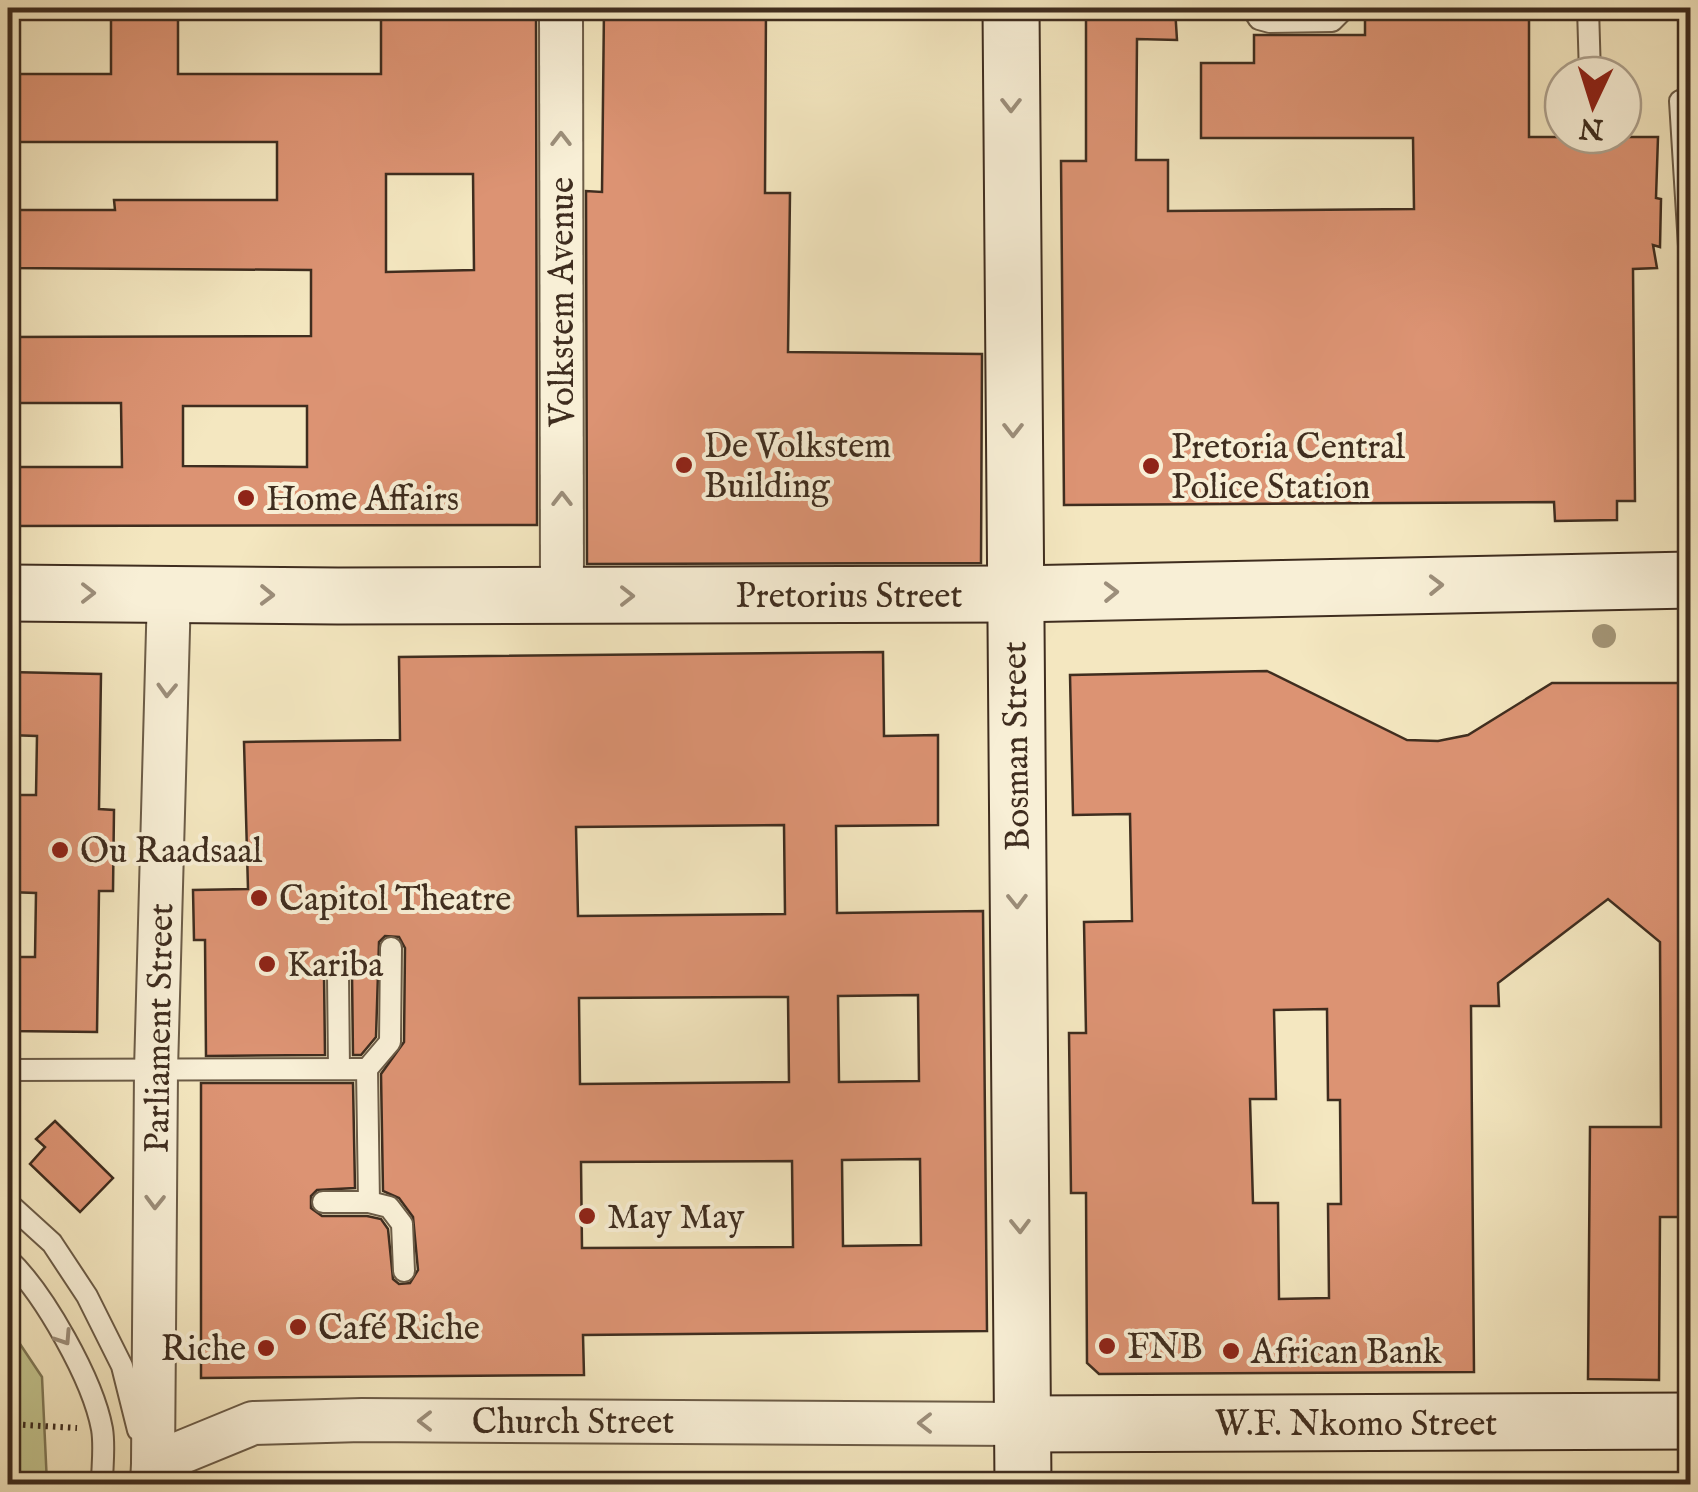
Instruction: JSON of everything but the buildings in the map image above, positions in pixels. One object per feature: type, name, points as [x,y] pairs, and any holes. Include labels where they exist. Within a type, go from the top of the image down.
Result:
[{"type":"main road","name":"Bosman Street","points":[[1011,8],[1023,1484]]},
{"type":"main road","name":"Pretorius Street","points":[[8,592],[1014,594],[1690,580]]},
{"type":"main road","name":"W.F. Nkomo Street","points":[[1022,1424],[1690,1422]]},
{"type":"street","name":"Volkstem Avenue","points":[[561,8],[562,596]]},
{"type":"street","name":"Parliament Street","points":[[152,1474],[156,1070],[170,593]]},
{"type":"street","name":"Church Street","points":[[152,1474],[253,1424],[382,1420],[1022,1424]]},
{"type":"lane","points":[[1252,8],[1259,19],[1270,22],[1332,22],[1345,8]]},
{"type":"lane","points":[[1588,8],[1589,55]]},
{"type":"lane","points":[[1680,102],[1690,262]]},
{"type":"lane","points":[[369,1202],[367,1069],[390,1042],[391,948]]},
{"type":"lane","points":[[338,974],[339,1069]]},
{"type":"lane","points":[[8,1070],[367,1069]]},
{"type":"lane","points":[[8,1202],[52,1243],[87,1296],[122,1366],[152,1474]]},
{"type":"lane","points":[[323,1202],[369,1202],[389,1207],[398,1217],[404,1271]]},
{"type":"lane","points":[[8,1259],[21,1271],[77,1358],[102,1430],[102,1484]]},
{"type":"path","points":[[8,1436],[20,1424]]},
{"type":"green space","points":[[8,1326],[42,1377],[47,1484],[8,1484]]},
{"type":"place","name":"De Volkstem Building","points":[[684,465]]},
{"type":"place","name":"Pretoria Central Police Station","points":[[1151,466]]},
{"type":"place","name":"Home Affairs","points":[[246,498]]},
{"type":"place","name":"Ou Raadsaal","points":[[60,850]]},
{"type":"place","name":"Capitol Theatre","points":[[259,898]]},
{"type":"place","name":"Kariba","points":[[267,964]]},
{"type":"place","name":"May May","points":[[587,1216]]},
{"type":"place","name":"Café Riche","points":[[298,1327]]},
{"type":"place","name":"FNB","points":[[1107,1346]]},
{"type":"place","name":"Riche","points":[[266,1348]]},
{"type":"place","name":"African Bank","points":[[1231,1351]]}]
